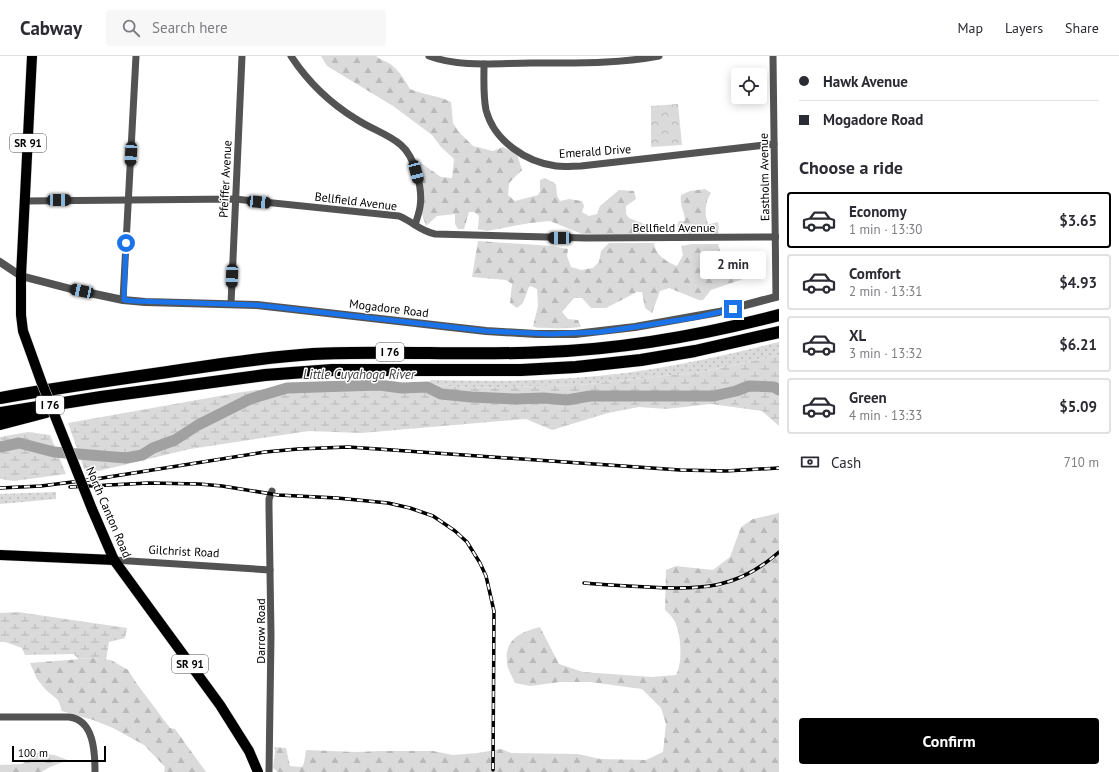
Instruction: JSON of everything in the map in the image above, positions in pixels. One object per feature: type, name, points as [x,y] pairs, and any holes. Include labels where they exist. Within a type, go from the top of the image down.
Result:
[{"type":"highway","name":"I 76","points":[[0,398],[242,361],[311,354],[397,352],[517,353],[607,347],[709,332],[779,315]]},
{"type":"highway","name":"I 76","points":[[0,413],[101,397],[240,378],[332,370],[521,370],[576,367],[641,360],[695,351],[779,332]]},
{"type":"highway","points":[[0,424],[101,397]]},
{"type":"main road","name":"SR 91","points":[[21,276],[32,56]]},
{"type":"main road","name":"North Canton Road","points":[[21,276],[21,315],[23,331],[41,381],[114,560],[224,711],[249,750],[258,772]]},
{"type":"main road","name":"Gilchrist Road","points":[[0,554],[114,560]]},
{"type":"street","points":[[124,300],[136,56]]},
{"type":"street","name":"Pfeiffer Avenue","points":[[230,304],[242,56]]},
{"type":"street","points":[[291,56],[309,81],[331,101],[356,119],[390,138],[406,150],[416,172],[420,190],[420,207],[415,225]]},
{"type":"street","points":[[429,56],[444,60],[484,64],[585,59],[624,62],[659,56]]},
{"type":"street","name":"Eastholm Avenue","points":[[773,56],[778,296]]},
{"type":"street","name":"Emerald Drive","points":[[484,64],[484,91],[486,106],[495,130],[502,139],[517,151],[542,163],[556,166],[581,166],[774,144]]},
{"type":"street","name":"Bellfield Avenue","points":[[25,201],[235,199],[399,216],[426,232],[435,234],[586,238],[776,237]]},
{"type":"street","name":"Mogadore Road","points":[[0,262],[21,276],[71,289],[124,300],[144,302],[230,304],[311,311],[486,331],[550,334],[600,332],[674,321],[718,312],[778,296]]},
{"type":"street","name":"Darrow Road","points":[[269,772],[271,635],[269,498],[272,491]]},
{"type":"street","name":"Gilchrist Road","points":[[114,560],[270,570]]},
{"type":"street","points":[[0,717],[57,717],[73,718],[78,720],[86,727],[91,736],[94,746],[95,772]]},
{"type":"green space","points":[[321,56],[376,56],[391,64],[410,89],[451,102],[453,123],[458,131],[473,146],[493,151],[503,147],[517,154],[522,170],[509,183],[508,195],[515,201],[538,195],[540,191],[540,180],[545,178],[556,184],[557,196],[560,201],[569,199],[582,201],[584,206],[582,212],[589,216],[597,214],[600,206],[619,190],[634,191],[636,199],[626,206],[626,214],[629,218],[651,227],[651,233],[643,235],[582,234],[550,221],[487,231],[478,229],[479,216],[474,212],[469,212],[464,229],[458,229],[455,224],[455,214],[437,216],[426,226],[422,214],[423,201],[421,174],[414,158],[441,177],[452,178],[454,159],[441,147],[432,135],[393,106],[327,66]]},
{"type":"green space","points":[[678,104],[682,145],[651,147],[651,106]]},
{"type":"green space","points":[[669,134],[671,144],[659,145],[658,136]]},
{"type":"green space","points":[[705,189],[711,193],[706,204],[708,224],[718,222],[719,227],[717,236],[683,235],[682,231],[677,226],[679,221],[685,221],[681,195],[690,191]]},
{"type":"green space","points":[[478,241],[552,246],[568,249],[567,256],[571,267],[581,270],[593,268],[599,262],[601,251],[609,243],[654,243],[659,254],[677,266],[683,255],[681,246],[692,244],[718,244],[724,265],[738,266],[746,273],[746,278],[711,290],[703,300],[699,300],[669,288],[660,291],[652,313],[645,308],[642,292],[637,292],[606,308],[591,308],[582,298],[574,298],[562,312],[568,319],[578,320],[581,327],[537,327],[533,326],[538,306],[537,289],[531,286],[529,287],[523,303],[517,308],[510,303],[512,284],[506,280],[472,277]]},
{"type":"green space","points":[[779,342],[779,355],[701,372],[579,385],[469,388],[429,384],[431,380],[538,380],[620,374],[696,361]]},
{"type":"green space","points":[[779,355],[779,426],[762,411],[711,404],[666,409],[639,407],[608,413],[552,430],[526,419],[361,433],[309,431],[190,449],[86,474],[68,423],[242,392],[306,384],[366,382],[429,384],[469,388],[579,385],[701,372]]},
{"type":"green space","points":[[28,432],[50,435],[66,474],[14,481],[0,479],[0,437]]},
{"type":"green space","points":[[56,492],[56,499],[0,504],[0,494]]},
{"type":"green space","points":[[779,513],[779,772],[278,772],[273,768],[274,747],[286,748],[290,766],[302,767],[306,750],[356,752],[433,751],[453,755],[501,749],[511,753],[578,754],[600,759],[646,760],[663,752],[666,724],[661,708],[642,689],[590,682],[560,682],[530,686],[515,683],[507,665],[508,648],[511,642],[520,634],[540,627],[559,664],[583,672],[652,677],[676,675],[680,663],[680,641],[675,622],[665,610],[666,570],[676,566],[713,570],[730,557],[741,527],[753,519]]},
{"type":"green space","points":[[18,612],[127,628],[125,638],[109,642],[106,660],[93,658],[78,659],[74,654],[25,655],[22,648],[5,642],[0,642],[0,613]]},
{"type":"green space","points":[[93,658],[111,660],[128,670],[170,728],[175,729],[206,772],[164,772],[165,767],[144,745],[113,728],[93,720],[62,711],[58,700],[46,690],[37,679],[30,663]]},
{"type":"green space","points":[[37,753],[54,755],[68,760],[41,772],[0,772],[0,765],[22,764]]},
{"type":"waterway","name":"Little Cuyahoga River","points":[[0,447],[19,443],[54,452],[126,458],[142,455],[153,448],[175,440],[198,425],[250,399],[287,388],[379,385],[402,388],[427,387],[441,394],[471,397],[516,399],[544,398],[567,400],[590,396],[714,396],[736,391],[749,386],[774,387],[779,390]]},
{"type":"railway","points":[[0,488],[41,486],[96,479],[265,452],[348,447],[680,470],[726,471],[779,468]]},
{"type":"railway","points":[[70,487],[149,483],[199,484],[278,495],[337,498],[388,503],[410,508],[433,516],[455,531],[467,542],[486,576],[494,611],[493,770]]},
{"type":"railway","points":[[584,583],[667,588],[702,587],[734,580],[749,574],[779,552]]},
{"type":"route","points":[[126,243],[124,300],[144,302],[257,305],[486,331],[536,334],[575,334],[600,332],[698,317],[733,309]]}]
